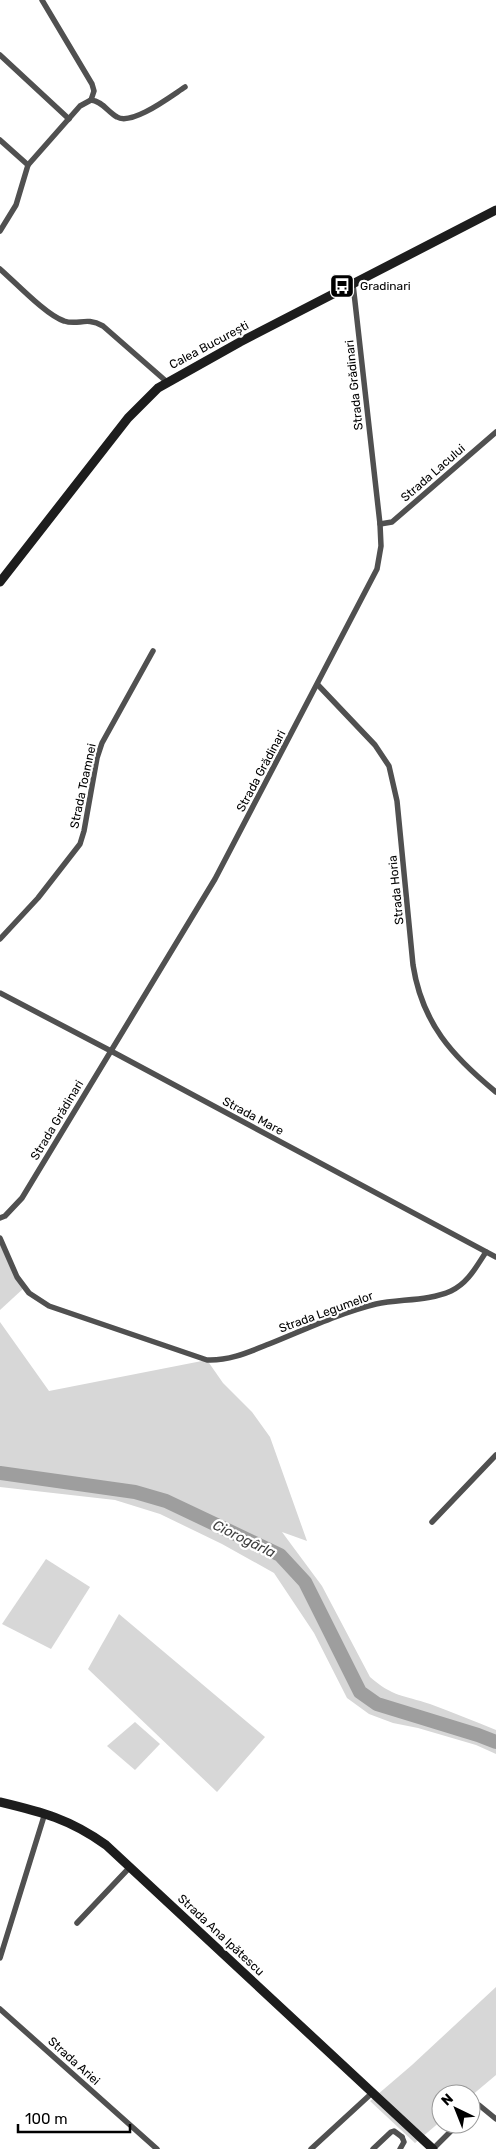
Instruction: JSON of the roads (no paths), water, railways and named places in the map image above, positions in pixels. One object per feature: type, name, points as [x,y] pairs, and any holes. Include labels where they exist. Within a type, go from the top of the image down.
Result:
[{"type":"main road","name":"Calea București","points":[[0,582],[128,418],[150,395],[167,382],[240,342],[496,210]]},
{"type":"main road","name":"Strada Ana Ipătescu","points":[[0,1802],[45,1813],[85,1830],[106,1845],[433,2149]]},
{"type":"street","points":[[42,0],[92,84],[94,91],[92,100]]},
{"type":"street","points":[[0,55],[68,119]]},
{"type":"street","points":[[92,100],[101,104],[118,118],[127,120],[136,117],[185,87]]},
{"type":"street","points":[[0,230],[16,205],[28,165],[80,106],[92,100]]},
{"type":"street","points":[[0,140],[28,165]]},
{"type":"street","points":[[0,269],[42,306],[60,319],[75,322],[91,320],[102,326],[167,382]]},
{"type":"street","name":"Strada Grădinari","points":[[0,1218],[5,1216],[22,1198],[215,879],[378,568],[381,546],[380,524],[353,284]]},
{"type":"street","name":"Strada Lacului","points":[[380,524],[392,522],[496,432]]},
{"type":"street","name":"Strada Toamnei","points":[[0,939],[38,898],[80,844],[97,758],[102,743],[153,651]]},
{"type":"street","name":"Strada Horia","points":[[318,685],[375,745],[389,766],[395,782],[418,990],[438,1035],[465,1065],[496,1092]]},
{"type":"street","name":"Strada Mare","points":[[0,993],[496,1257]]},
{"type":"street","name":"Strada Legumelor","points":[[0,1238],[21,1282],[29,1292],[49,1306],[207,1360],[217,1360],[247,1352],[375,1304],[450,1292],[462,1285],[472,1274],[486,1252]]},
{"type":"street","points":[[432,1522],[496,1455]]},
{"type":"street","points":[[0,1958],[45,1813]]},
{"type":"street","points":[[77,1924],[130,1867]]},
{"type":"street","name":"Strada Ariei","points":[[0,2009],[157,2149]]},
{"type":"street","points":[[311,2149],[372,2093]]},
{"type":"street","points":[[481,2107],[496,2119]]},
{"type":"street","points":[[402,2137],[408,2126]]},
{"type":"street","points":[[373,2149],[394,2131],[402,2137],[404,2142],[400,2149]]},
{"type":"street","points":[[433,2149],[448,2134]]},
{"type":"waterway","name":"Ciorogârla","points":[[0,1473],[135,1492],[166,1501],[280,1555],[305,1582],[360,1692],[377,1704],[496,1742]]},
{"type":"place","name":"Gradinari","points":[[342,286]]}]
